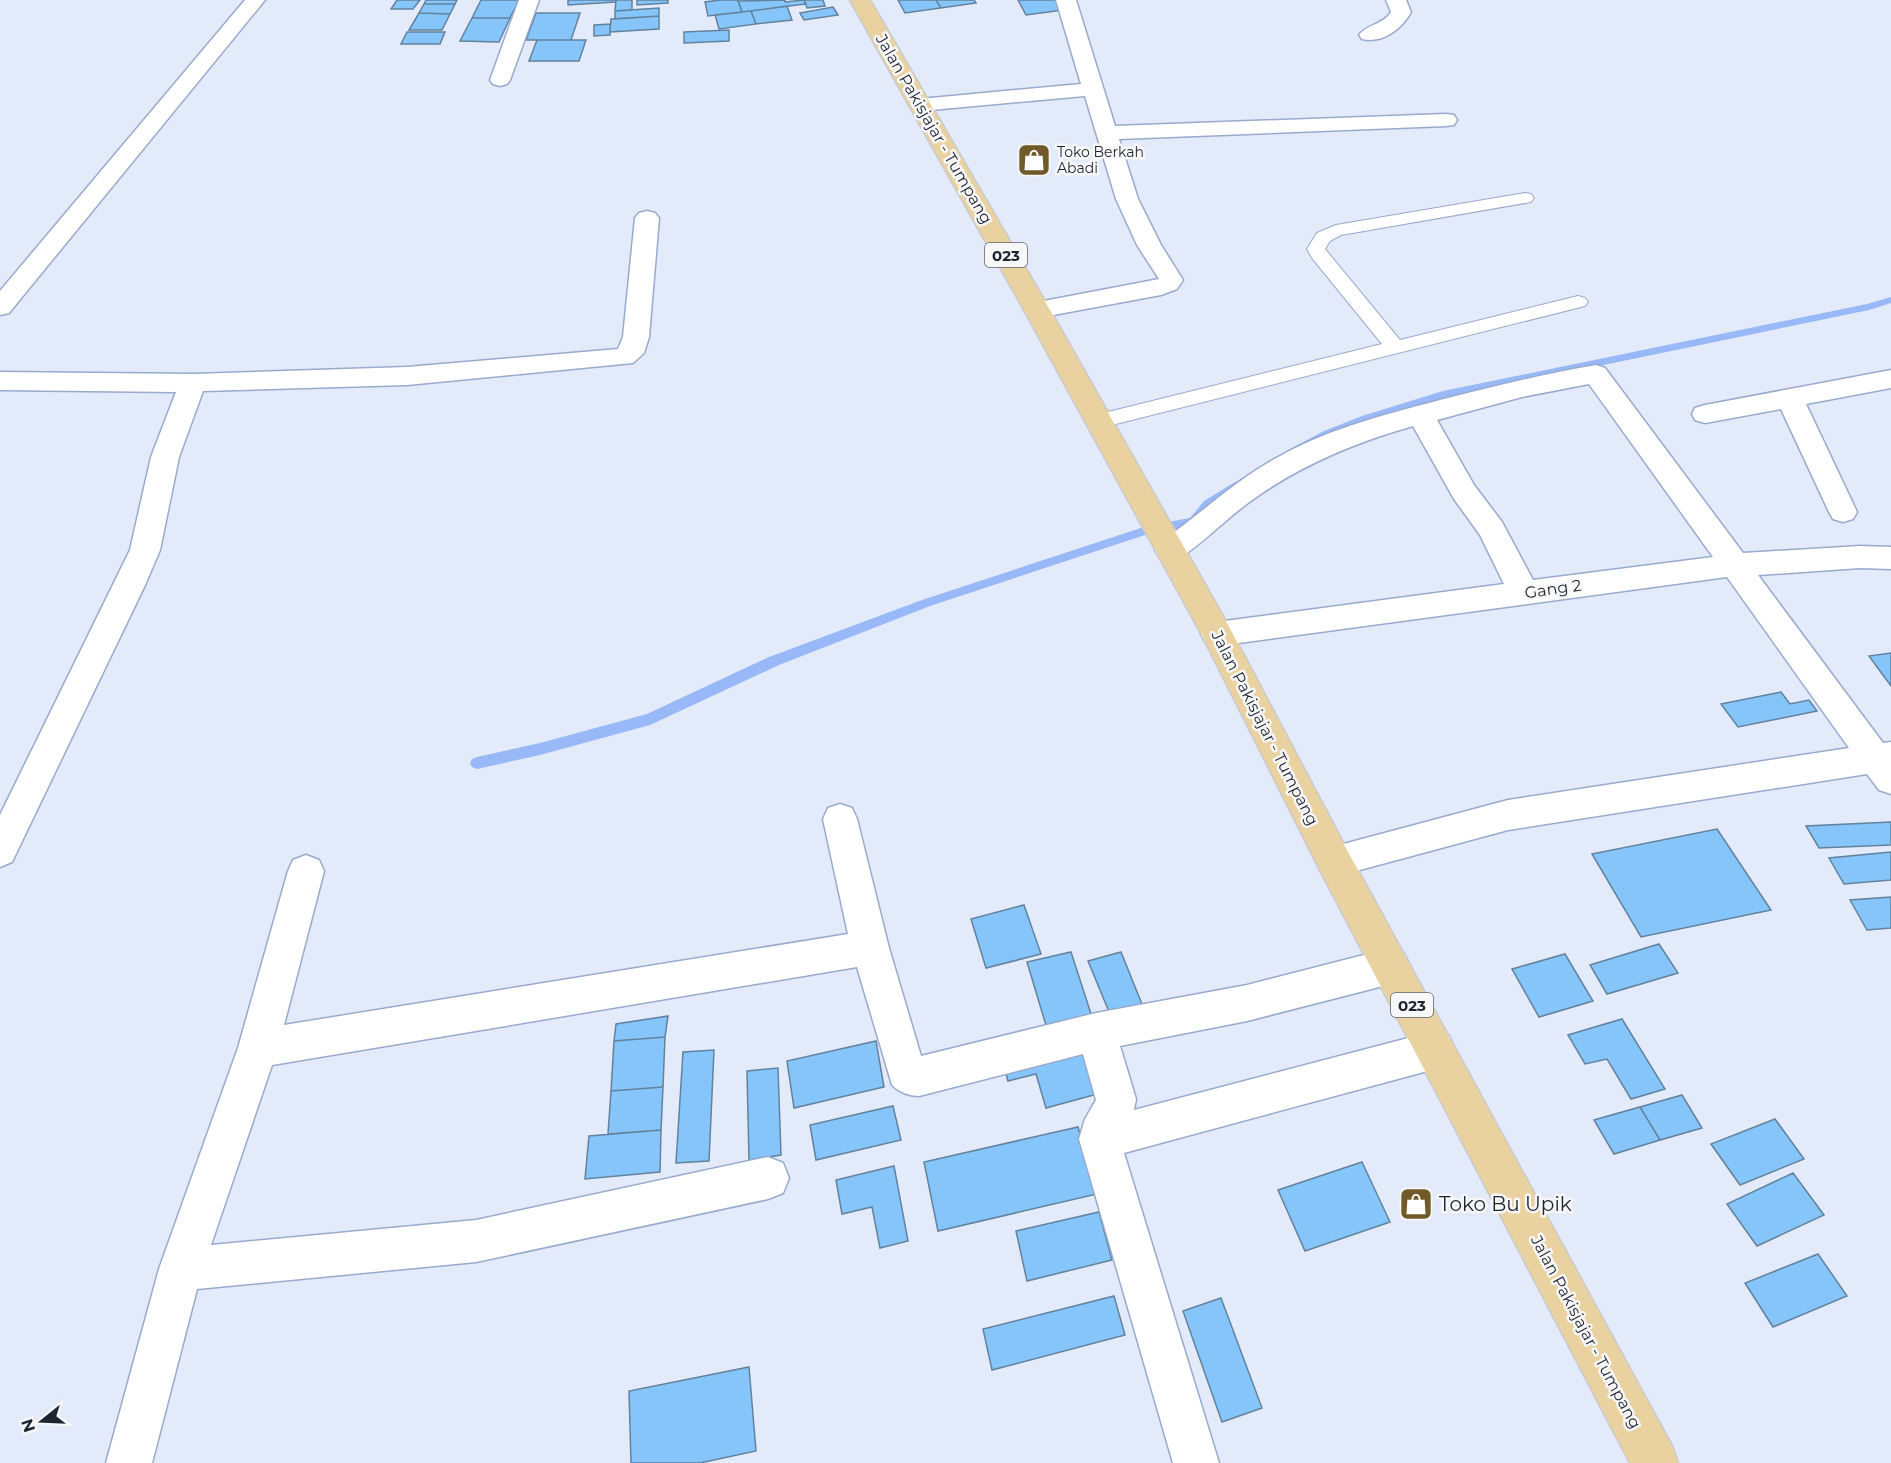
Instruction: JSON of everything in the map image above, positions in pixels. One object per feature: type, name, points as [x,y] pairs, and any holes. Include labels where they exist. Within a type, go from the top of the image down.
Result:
[{"type":"main road","name":"Jalan Pakisjajar - Tumpang","points":[[860,0],[1150,510],[1334,861],[1656,1463]]},
{"type":"street","points":[[0,307],[255,0]]},
{"type":"street","points":[[501,80],[529,0]]},
{"type":"street","points":[[1037,310],[1161,287],[1171,280],[1149,245],[1127,199],[1066,0]]},
{"type":"street","points":[[1369,35],[1387,29],[1396,22],[1401,12],[1396,0]]},
{"type":"street","points":[[920,105],[1093,89]]},
{"type":"street","points":[[1105,133],[1446,120]]},
{"type":"street","points":[[0,381],[193,383],[407,376],[624,357],[631,353],[636,337],[647,218]]},
{"type":"street","points":[[1170,548],[1190,538],[1220,509],[1292,462],[1368,429],[1546,382],[1596,374],[1735,565],[1886,765],[1508,814],[1334,861]]},
{"type":"street","points":[[1705,414],[1891,379]]},
{"type":"street","points":[[0,851],[126,594],[145,550],[165,457],[193,383]]},
{"type":"street","points":[[1790,399],[1843,512]]},
{"type":"street","points":[[1420,414],[1464,492],[1492,530],[1524,593]]},
{"type":"street","name":"Gang 2","points":[[1217,634],[1735,565],[1860,557],[1891,558]]},
{"type":"street","points":[[840,819],[870,948],[906,1071],[911,1076],[920,1076],[1096,1032],[1246,1003],[1391,966]]},
{"type":"street","points":[[129,1463],[181,1269],[258,1048],[306,871]]},
{"type":"street","points":[[258,1048],[870,948]]},
{"type":"street","points":[[1096,1032],[1116,1104],[1099,1132],[1099,1139],[1196,1463]]},
{"type":"street","points":[[1099,1139],[1435,1050]]},
{"type":"street","points":[[181,1269],[476,1241],[768,1178]]},
{"type":"lane","points":[[1394,346],[1321,258],[1316,249],[1323,237],[1336,230],[1525,198]]},
{"type":"lane","points":[[1100,421],[1578,302]]},
{"type":"building","points":[[397,0],[420,0],[413,9],[391,9]]},
{"type":"building","points":[[426,0],[457,0],[455,4],[424,4]]},
{"type":"building","points":[[481,0],[519,0],[510,18],[472,18]]},
{"type":"building","points":[[568,0],[616,0],[616,2],[568,5]]},
{"type":"building","points":[[616,0],[632,0],[632,10],[615,11]]},
{"type":"building","points":[[637,0],[668,0],[668,3],[637,5]]},
{"type":"building","points":[[738,0],[742,12],[708,16],[705,2]]},
{"type":"building","points":[[785,0],[785,2],[804,0],[806,4],[742,12],[738,1]]},
{"type":"building","points":[[804,0],[823,0],[825,6],[807,8]]},
{"type":"building","points":[[898,0],[936,0],[941,8],[905,13]]},
{"type":"building","points":[[936,0],[974,0],[976,3],[941,8]]},
{"type":"building","points":[[1018,0],[1058,0],[1064,10],[1026,15]]},
{"type":"building","points":[[424,4],[455,4],[450,14],[419,13]]},
{"type":"building","points":[[787,6],[792,20],[756,24],[751,11]]},
{"type":"building","points":[[833,7],[838,15],[804,20],[800,13]]},
{"type":"building","points":[[659,8],[659,16],[615,19],[615,11]]},
{"type":"building","points":[[751,11],[756,24],[719,29],[715,15]]},
{"type":"building","points":[[419,13],[450,14],[442,30],[409,30]]},
{"type":"building","points":[[536,13],[580,13],[571,40],[526,40]]},
{"type":"building","points":[[659,16],[659,29],[610,32],[611,19]]},
{"type":"building","points":[[472,18],[510,18],[499,42],[460,41]]},
{"type":"building","points":[[610,24],[610,35],[594,36],[594,25]]},
{"type":"building","points":[[729,30],[729,41],[684,43],[684,32]]},
{"type":"building","points":[[407,32],[445,32],[440,44],[401,44]]},
{"type":"building","points":[[537,40],[586,40],[579,61],[529,61]]},
{"type":"building","points":[[1891,653],[1891,686],[1869,656]]},
{"type":"building","points":[[1781,692],[1790,704],[1809,700],[1817,711],[1738,727],[1721,704]]},
{"type":"building","points":[[1891,822],[1891,845],[1819,848],[1806,826]]},
{"type":"building","points":[[1717,829],[1771,910],[1641,937],[1592,854]]},
{"type":"building","points":[[1891,852],[1891,880],[1844,884],[1829,858]]},
{"type":"building","points":[[1891,897],[1891,928],[1867,930],[1850,900]]},
{"type":"building","points":[[1024,905],[1041,954],[986,968],[971,919]]},
{"type":"building","points":[[1659,944],[1678,973],[1607,994],[1590,965]]},
{"type":"building","points":[[1071,952],[1093,1020],[1048,1032],[1027,962]]},
{"type":"building","points":[[1121,952],[1144,1009],[1112,1019],[1088,961]]},
{"type":"building","points":[[1565,954],[1593,1001],[1539,1017],[1512,969]]},
{"type":"building","points":[[668,1016],[665,1037],[614,1041],[616,1024]]},
{"type":"building","points":[[1622,1019],[1665,1089],[1631,1099],[1607,1059],[1585,1064],[1568,1035]]},
{"type":"building","points":[[665,1037],[663,1087],[611,1091],[614,1041]]},
{"type":"building","points":[[876,1041],[884,1087],[794,1108],[787,1061]]},
{"type":"building","points":[[1084,1042],[1101,1093],[1046,1108],[1036,1074],[1008,1081],[1003,1063]]},
{"type":"building","points":[[714,1050],[709,1161],[676,1163],[683,1052]]},
{"type":"building","points":[[778,1068],[781,1155],[749,1160],[747,1071]]},
{"type":"building","points":[[663,1087],[661,1130],[608,1134],[611,1091]]},
{"type":"building","points":[[1682,1095],[1702,1128],[1660,1140],[1640,1107]]},
{"type":"building","points":[[893,1106],[901,1140],[816,1160],[810,1125]]},
{"type":"building","points":[[1640,1107],[1660,1140],[1614,1154],[1594,1120]]},
{"type":"building","points":[[1775,1119],[1804,1159],[1740,1185],[1711,1144]]},
{"type":"building","points":[[1078,1127],[1097,1194],[938,1231],[924,1162]]},
{"type":"building","points":[[661,1130],[660,1172],[585,1179],[589,1136]]},
{"type":"building","points":[[1362,1162],[1390,1222],[1305,1251],[1278,1190]]},
{"type":"building","points":[[894,1166],[908,1241],[880,1248],[872,1207],[842,1214],[836,1180]]},
{"type":"building","points":[[1793,1173],[1824,1215],[1757,1246],[1727,1204]]},
{"type":"building","points":[[1099,1212],[1112,1260],[1027,1281],[1016,1231]]},
{"type":"building","points":[[1818,1254],[1847,1296],[1773,1327],[1745,1283]]},
{"type":"building","points":[[1114,1296],[1125,1335],[992,1370],[983,1329]]},
{"type":"building","points":[[1221,1298],[1262,1408],[1222,1422],[1183,1311]]},
{"type":"building","points":[[749,1367],[756,1451],[700,1463],[631,1463],[629,1391]]},
{"type":"waterway","points":[[1292,451],[1366,418],[1443,395],[1869,307],[1891,300]]},
{"type":"waterway","points":[[477,763],[540,749],[650,719],[774,661],[926,603],[1147,530],[1194,522],[1208,504],[1235,486]]},
{"type":"place","name":"Toko Berkah Abadi","points":[[1034,160]]},
{"type":"place","name":"Toko Bu Upik","points":[[1416,1204]]}]
